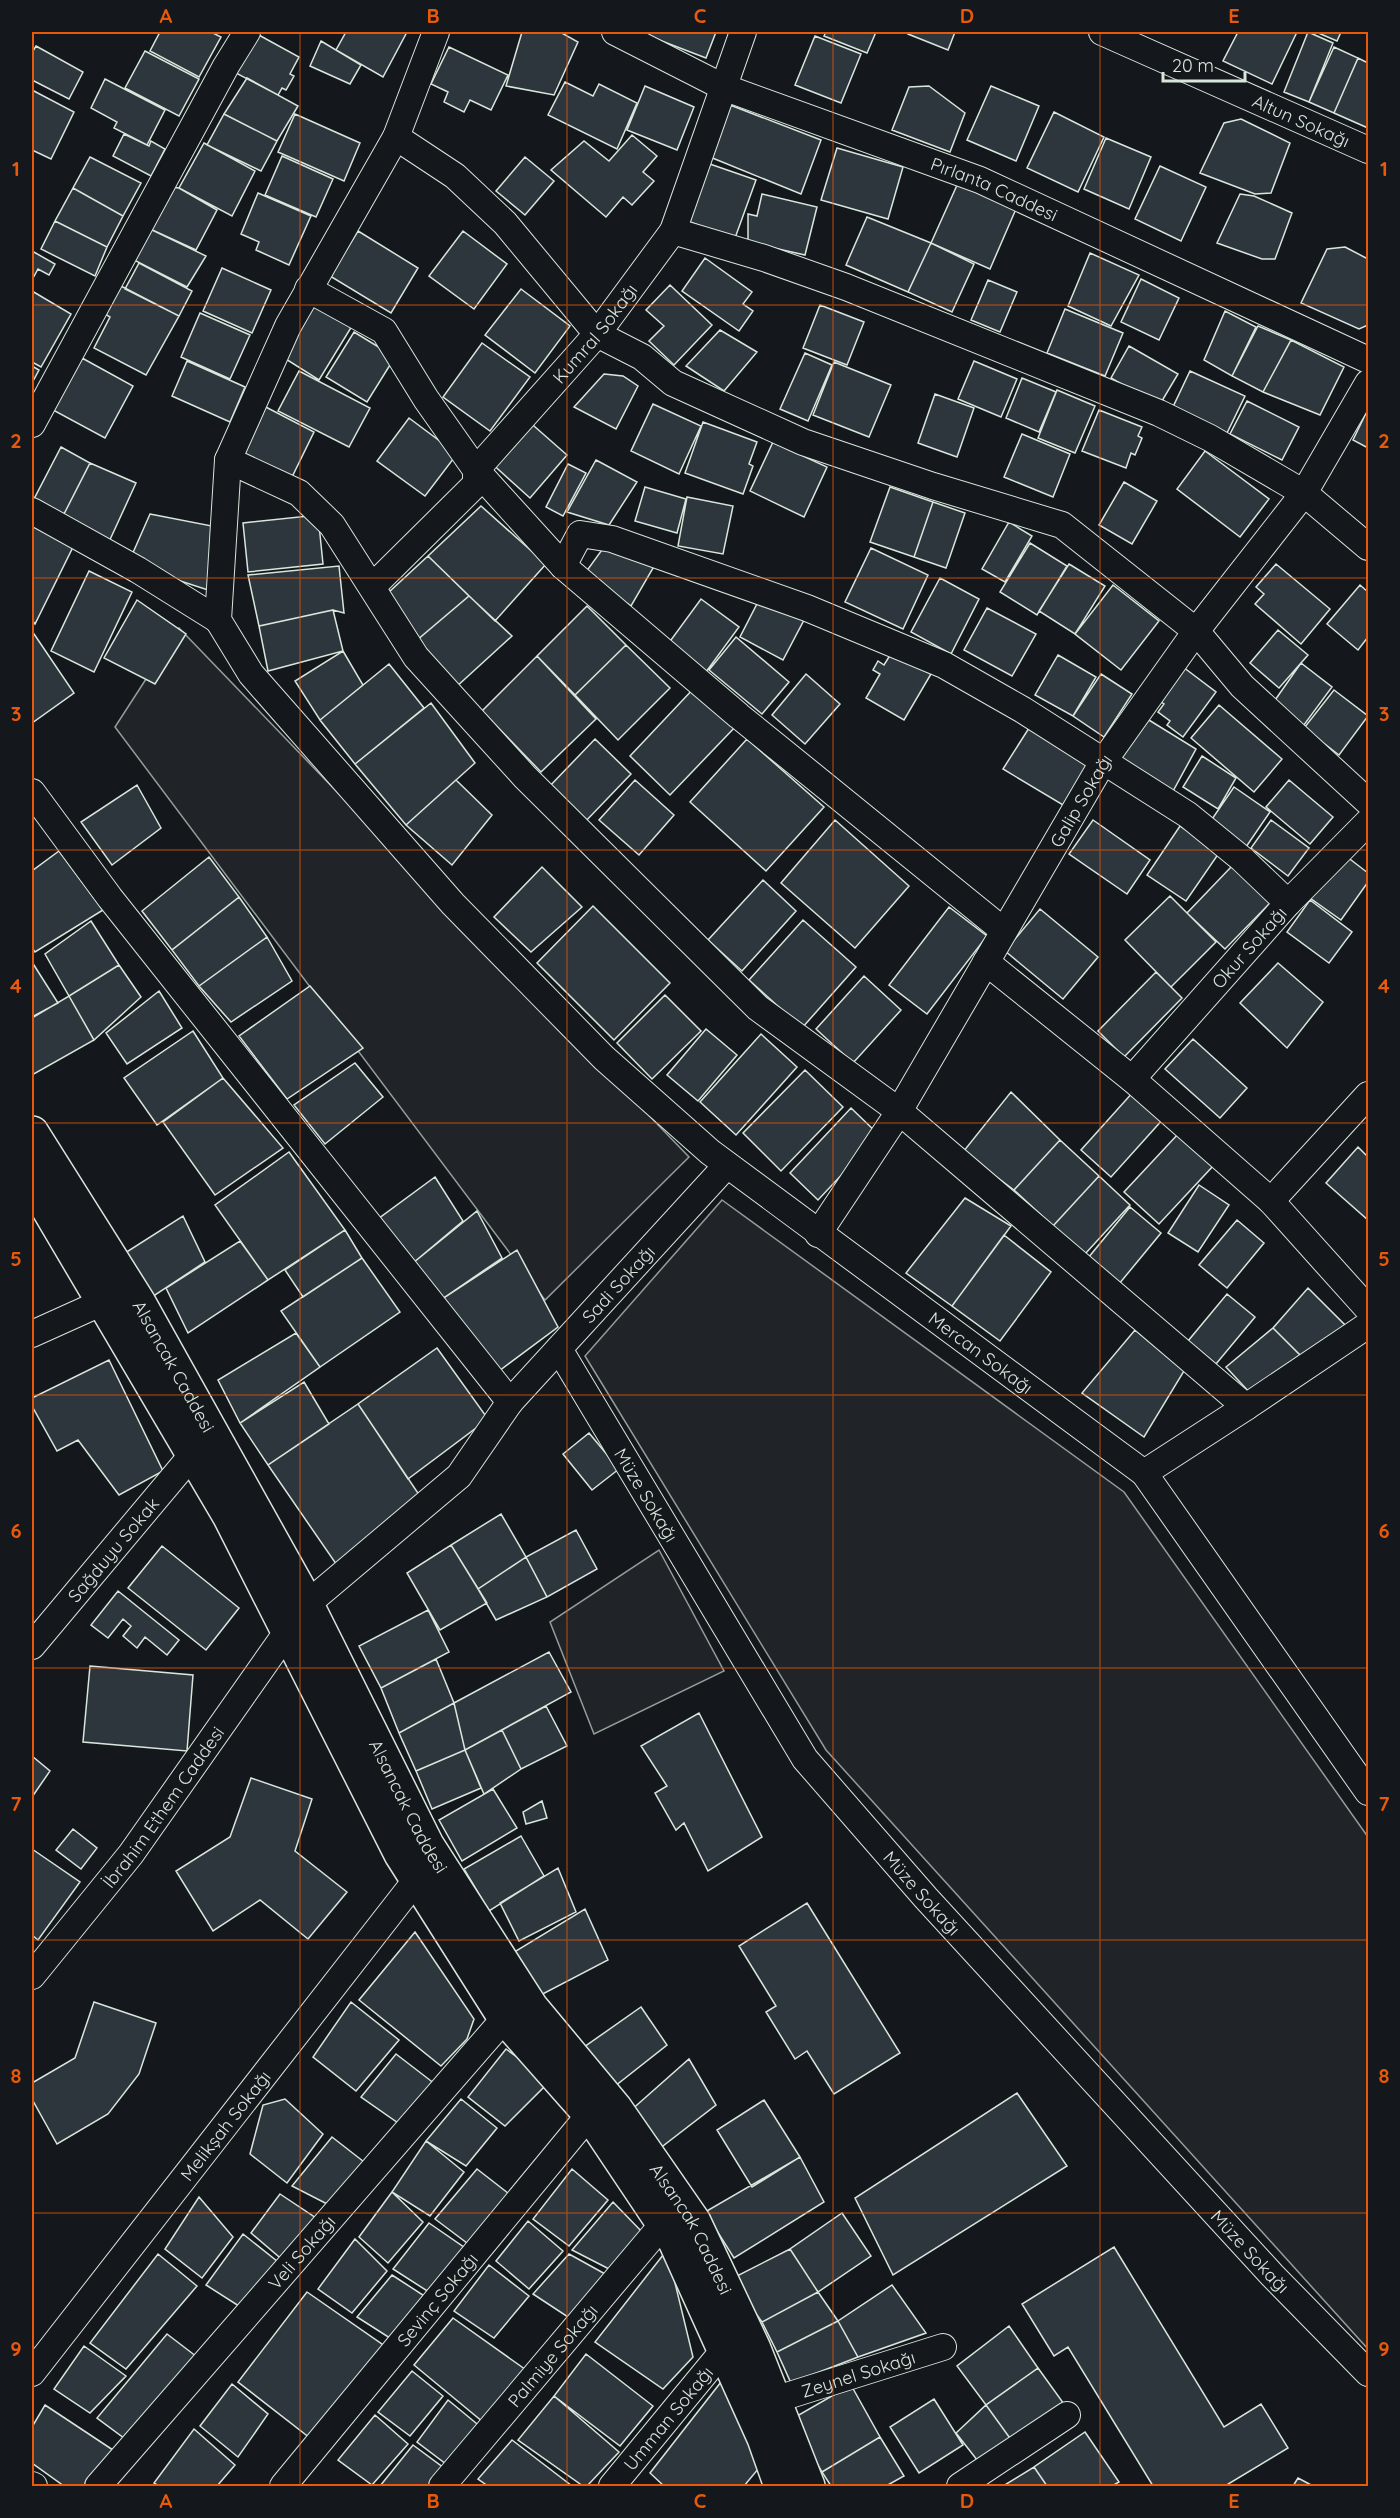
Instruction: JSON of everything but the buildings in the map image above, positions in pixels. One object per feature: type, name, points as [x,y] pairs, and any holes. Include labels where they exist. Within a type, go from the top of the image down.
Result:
[{"type":"street","points":[[32,424],[226,66],[247,32]]},
{"type":"street","points":[[32,511],[138,570],[218,620],[228,460],[288,326],[396,137],[436,32]]},
{"type":"street","name":"Pırlanta Caddesi","points":[[615,32],[723,87],[980,180],[1368,360]]},
{"type":"street","name":"Kumral Sokağı","points":[[373,586],[476,484],[476,470],[597,334],[673,231],[743,32]]},
{"type":"street","name":"Altun Sokağı","points":[[1102,32],[1368,150]]},
{"type":"street","points":[[396,137],[455,176],[505,223],[597,334],[642,357],[673,383],[803,442],[933,486],[1062,525],[1196,632],[1242,686],[1368,802]]},
{"type":"street","points":[[673,231],[764,258],[846,286],[1159,413],[1210,438],[1304,493],[1368,547]]},
{"type":"street","points":[[308,290],[384,331],[426,399],[476,470],[563,566],[748,723],[1004,931]]},
{"type":"street","name":"Galip Sokağı","points":[[818,1234],[898,1111],[1103,762],[1196,632],[1304,493],[1368,383]]},
{"type":"street","points":[[228,460],[299,493],[332,525],[373,586],[416,657],[525,777],[758,1008],[898,1111],[1246,1407]]},
{"type":"street","points":[[563,566],[580,534],[612,539],[807,608],[944,665],[1023,710],[1188,815],[1242,859],[1288,903]]},
{"type":"street","name":"Mercan Sokağı","points":[[218,620],[251,674],[453,904],[604,1058],[727,1165],[1144,1473],[1368,1792]]},
{"type":"street","points":[[32,792],[110,898],[510,1402]]},
{"type":"street","name":"Okur Sokağı","points":[[1132,1079],[1288,903],[1368,822]]},
{"type":"street","points":[[986,962],[1132,1079],[1271,1201],[1368,1309]]},
{"type":"street","points":[[1271,1201],[1368,1095]]},
{"type":"street","name":"Alsancak Caddesi","points":[[32,1133],[139,1303],[306,1605],[427,1845],[516,2009],[615,2108],[694,2222],[754,2349],[808,2487]]},
{"type":"street","name":"Sadi Sokağı","points":[[306,1605],[459,1476],[510,1402],[727,1165]]},
{"type":"street","name":"Alsancak Caddesi","points":[[32,1181],[230,1515],[287,1632],[401,1854],[417,1879],[516,2009],[675,2241],[764,2438],[771,2480]]},
{"type":"street","points":[[32,1334],[103,1302]]},
{"type":"street","points":[[1144,1473],[1368,1325]]},
{"type":"street","name":"Müze Sokağı","points":[[559,1349],[805,1760],[926,1898],[1224,2223],[1368,2373]]},
{"type":"street","name":"Sağduyu Sokak","points":[[32,1646],[193,1454]]},
{"type":"street","points":[[287,1632],[306,1605]]},
{"type":"street","name":"İbrahim Ethem Caddesi","points":[[35,1966],[131,1854],[287,1632]]},
{"type":"street","name":"Melikşah Sokağı","points":[[32,2373],[417,1879]]},
{"type":"street","name":"Veli Sokağı","points":[[98,2487],[516,2009]]},
{"type":"street","name":"Sevinç Sokağı","points":[[283,2487],[590,2114]]},
{"type":"street","name":"Palmiye Sokağı","points":[[442,2487],[663,2224]]},
{"type":"street","name":"Zeynel Sokağı","points":[[774,2400],[944,2347]]},
{"type":"street","name":"Umman Sokağı","points":[[612,2487],[724,2350]]},
{"type":"street","points":[[960,2487],[1067,2415]]},
{"type":"shaded area","points":[[179,628],[689,1157],[545,1300],[115,727]]},
{"type":"shaded area","points":[[722,1200],[1124,1492],[1368,1837],[1368,2349],[826,1750],[585,1356]]},
{"type":"shaded area","points":[[659,1550],[724,1671],[594,1734],[550,1622]]}]
